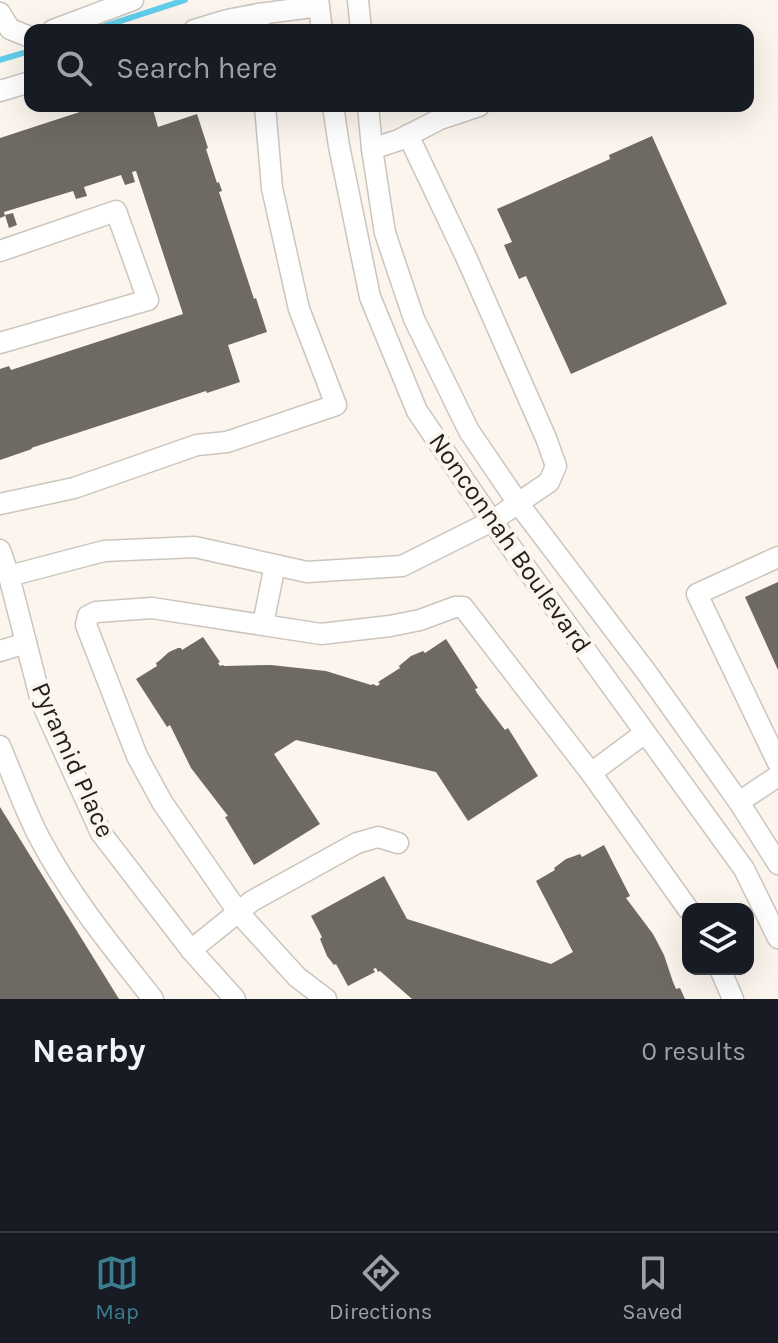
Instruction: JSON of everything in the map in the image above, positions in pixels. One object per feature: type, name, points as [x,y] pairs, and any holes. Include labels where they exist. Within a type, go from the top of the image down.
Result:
[{"type":"street","points":[[69,24],[133,0]]},
{"type":"street","points":[[358,0],[360,24]]},
{"type":"street","points":[[214,24],[227,20],[259,22],[318,3],[321,24]]},
{"type":"street","points":[[0,13],[10,29],[24,35]]},
{"type":"street","points":[[0,91],[24,84]]},
{"type":"street","points":[[0,504],[74,488],[197,445],[227,442],[336,405],[299,309],[272,188],[266,112]]},
{"type":"street","name":"Nonconnah Boulevard","points":[[334,112],[370,297],[417,411],[492,521],[744,869],[778,938]]},
{"type":"street","name":"Nonconnah Boulevard","points":[[369,112],[385,233],[414,319],[469,431],[518,503],[647,673],[739,802],[778,864]]},
{"type":"street","points":[[372,149],[461,112]]},
{"type":"street","points":[[9,576],[104,551],[195,547],[307,572],[402,566],[492,521],[549,482],[556,466],[546,438],[408,135]]},
{"type":"street","points":[[0,251],[116,211],[148,300],[0,343]]},
{"type":"street","name":"Pyramid Place","points":[[0,550],[41,701],[101,833],[191,950],[235,999]]},
{"type":"street","points":[[778,557],[697,594],[778,763]]},
{"type":"street","points":[[263,624],[275,565]]},
{"type":"street","points":[[326,999],[297,977],[238,912],[162,802],[137,756],[86,625],[88,616],[96,612],[152,608],[321,634],[390,626],[463,607],[591,773],[684,903]]},
{"type":"street","points":[[0,651],[26,643]]},
{"type":"street","points":[[591,773],[645,733]]},
{"type":"street","points":[[0,746],[39,837],[71,890],[153,999]]},
{"type":"street","points":[[739,802],[778,776]]},
{"type":"street","points":[[191,950],[252,901],[357,843],[378,837],[398,843]]},
{"type":"street","points":[[723,975],[733,999]]},
{"type":"building","points":[[80,112],[154,112],[158,127],[197,114],[222,191],[219,192],[267,332],[228,345],[240,382],[0,460],[0,369],[9,366],[11,370],[183,314],[136,171],[132,172],[135,182],[125,185],[121,175],[84,187],[87,196],[76,199],[73,191],[4,212],[5,216],[0,218],[0,138]]},
{"type":"building","points":[[652,136],[727,304],[571,374],[526,276],[519,279],[504,245],[512,242],[497,209],[610,159],[609,155]]},
{"type":"building","points":[[13,213],[17,225],[9,228],[5,215]]},
{"type":"building","points":[[778,582],[778,670],[745,597]]},
{"type":"building","points":[[203,637],[220,666],[271,665],[326,671],[377,686],[411,656],[425,653],[446,639],[478,688],[475,689],[477,693],[505,730],[508,728],[538,776],[468,821],[436,772],[296,740],[274,754],[320,824],[254,865],[225,817],[228,816],[191,768],[170,725],[167,727],[136,679],[157,666],[156,663],[169,652],[178,648],[182,650]]},
{"type":"building","points":[[0,807],[119,999],[0,999]]},
{"type":"building","points":[[604,845],[630,896],[626,898],[653,934],[676,989],[680,988],[685,999],[412,999],[376,968],[373,969],[375,972],[348,986],[336,964],[327,956],[320,939],[322,937],[311,916],[384,876],[407,919],[551,964],[573,952],[536,881],[566,859],[580,854],[582,857]]},
{"type":"waterway","points":[[111,24],[185,0]]},
{"type":"waterway","points":[[0,60],[24,53]]}]
